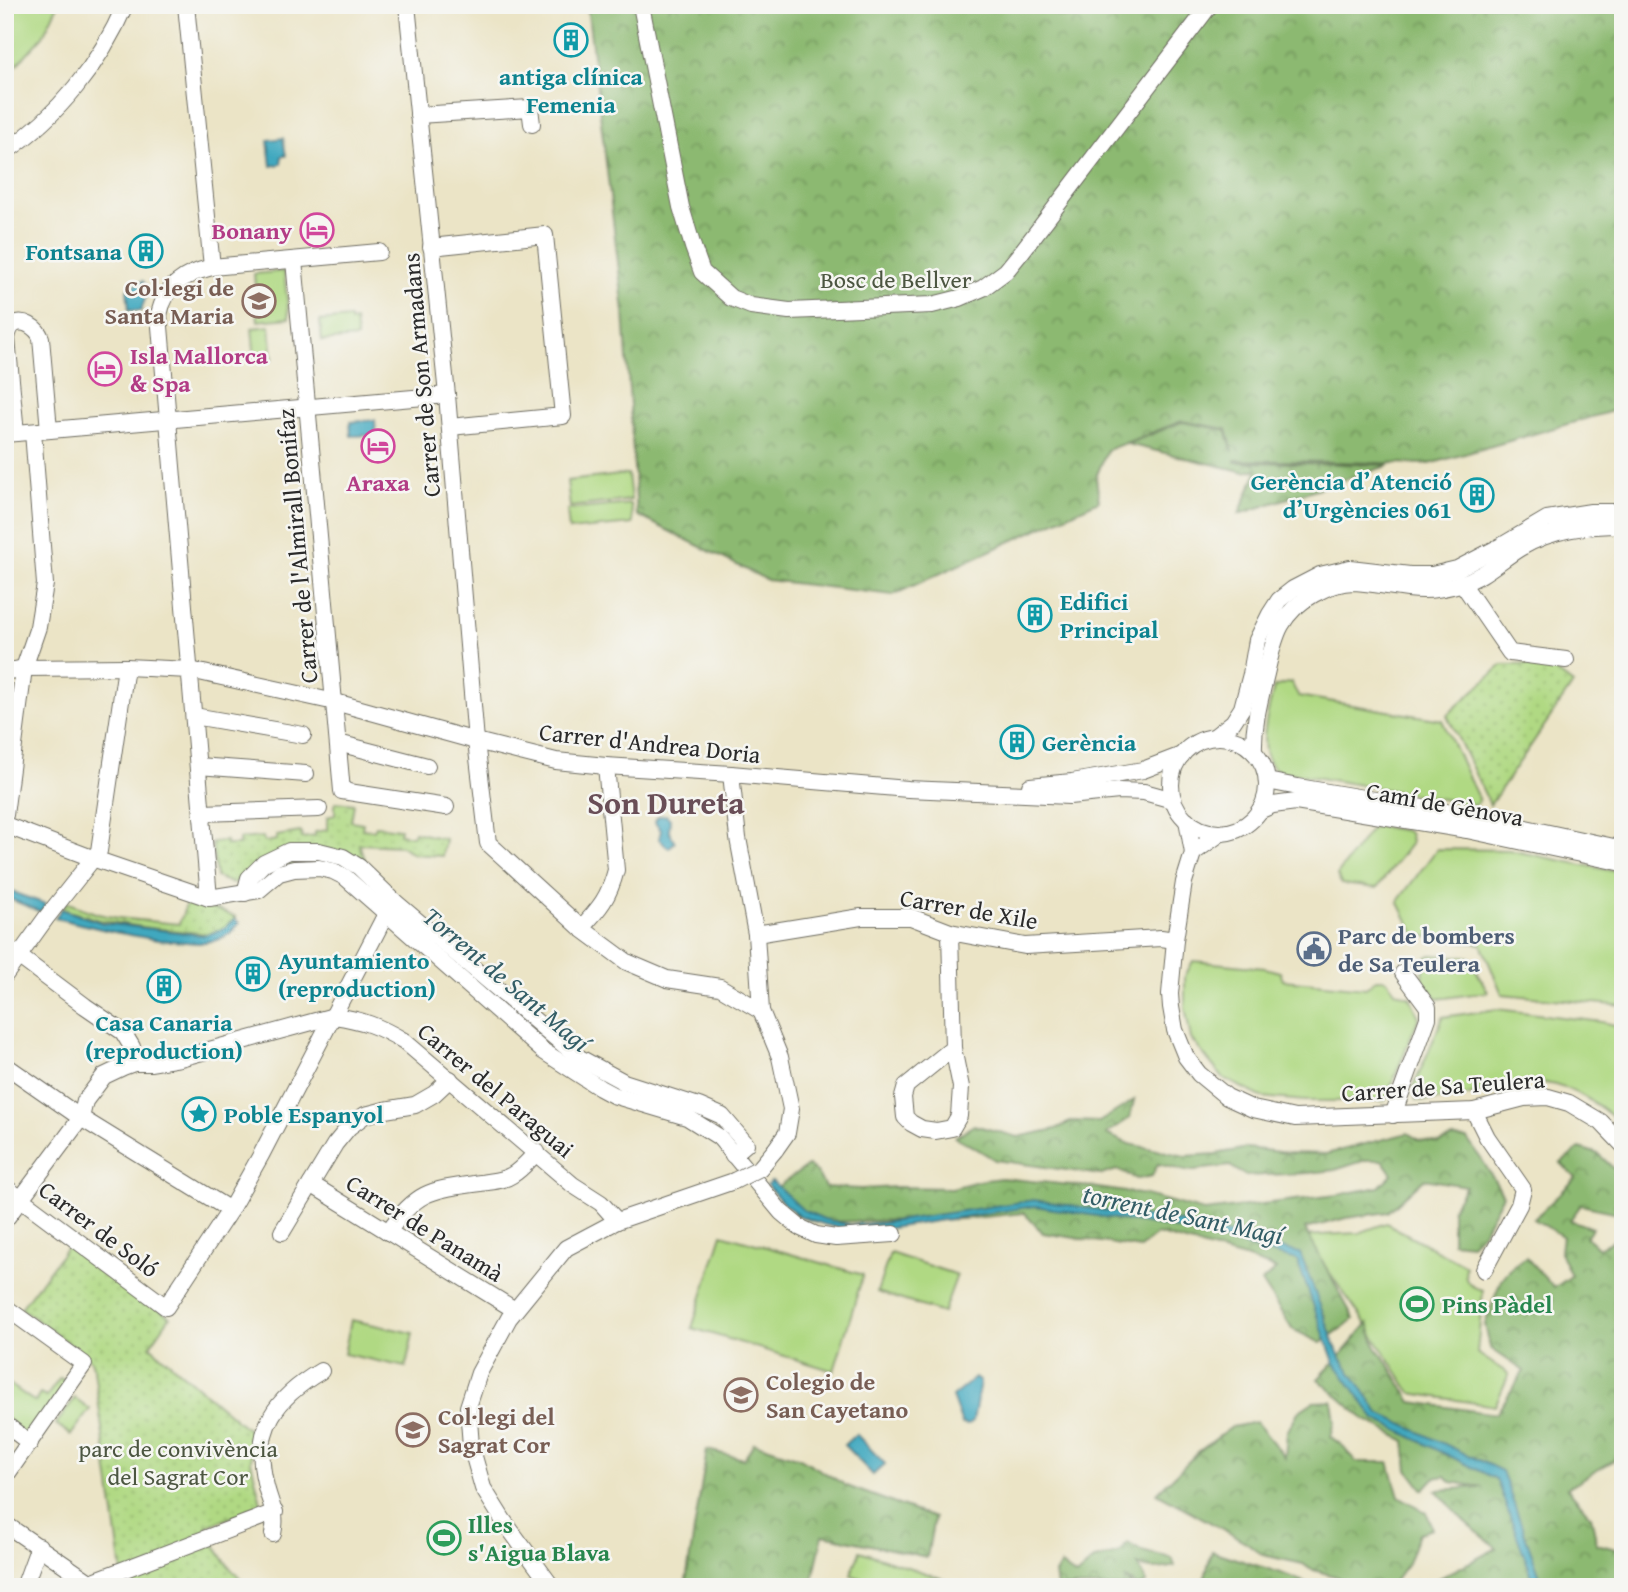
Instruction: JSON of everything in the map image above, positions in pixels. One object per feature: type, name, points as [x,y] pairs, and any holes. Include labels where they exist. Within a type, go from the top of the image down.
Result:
[{"type":"street","points":[[5,152],[25,138],[57,108],[83,78],[104,46],[125,5]]},
{"type":"street","points":[[186,5],[212,267]]},
{"type":"street","name":"Carrer de Son Armadans","points":[[407,5],[447,395],[476,741],[488,843],[581,928],[626,962],[667,979],[720,987],[761,1011]]},
{"type":"street","points":[[640,5],[681,207],[702,272],[731,298],[751,306],[789,311],[932,305],[960,298],[983,288],[1006,271],[1023,250],[1210,5]]},
{"type":"street","points":[[418,116],[530,108],[532,124]]},
{"type":"street","points":[[432,247],[545,234],[563,416],[450,427]]},
{"type":"street","points":[[209,898],[167,420],[159,315],[161,301],[176,283],[192,273],[212,267],[379,252]]},
{"type":"street","name":"Carrer de l'Almirall Bonifaz","points":[[294,260],[342,791],[446,807]]},
{"type":"street","points":[[5,815],[24,668],[38,627],[45,584],[41,431],[41,338],[33,327],[16,324],[12,327],[7,338],[11,434],[41,431],[306,408],[447,395]]},
{"type":"street","points":[[1221,833],[1206,831],[1181,814],[1173,800],[1172,776],[1182,755],[1195,744],[1214,737],[1233,722],[1242,708],[1257,640],[1279,600],[1293,589],[1320,575],[1350,568],[1410,575],[1432,575],[1457,569],[1546,519],[1591,512],[1623,512]]},
{"type":"street","points":[[1254,752],[1256,713],[1273,643],[1290,611],[1301,601],[1325,588],[1352,582],[1423,590],[1462,583],[1476,578],[1520,548],[1552,533],[1593,525],[1623,525]]},
{"type":"street","points":[[1462,583],[1471,570],[1502,552],[1503,545]]},
{"type":"street","points":[[1410,575],[1418,581],[1443,579],[1462,583],[1510,653],[1566,660]]},
{"type":"street","points":[[5,975],[12,951],[51,912],[99,851],[126,667]]},
{"type":"street","name":"Carrer d'Andrea Doria","points":[[5,671],[24,668],[126,667],[190,670],[335,702],[556,761],[908,789],[1069,796],[1119,790],[1144,792],[1173,800]]},
{"type":"street","points":[[194,716],[303,735]]},
{"type":"street","points":[[1193,853],[1221,833],[1249,822],[1259,811],[1265,796],[1267,781],[1263,765],[1254,752],[1242,743],[1226,737],[1214,737]]},
{"type":"street","points":[[338,744],[427,766]]},
{"type":"street","points":[[978,792],[1072,782],[1143,770],[1182,755]]},
{"type":"street","points":[[198,766],[306,774]]},
{"type":"street","points":[[581,928],[602,905],[616,870],[606,766]]},
{"type":"street","points":[[552,1587],[483,1488],[471,1446],[468,1407],[479,1373],[509,1318],[566,1248],[617,1221],[734,1181],[760,1168],[787,1133],[791,1110],[780,1057],[761,1011],[755,934],[738,838],[731,774]]},
{"type":"street","name":"Camí de Gènova","points":[[1267,781],[1470,816],[1623,849]]},
{"type":"street","name":"Camí de Gènova","points":[[1259,811],[1273,805],[1296,802],[1467,830],[1623,863]]},
{"type":"street","points":[[202,813],[319,809]]},
{"type":"street","name":"Carrer de Sa Teulera","points":[[1187,820],[1193,853],[1184,882],[1175,940],[1170,994],[1175,1030],[1186,1057],[1199,1074],[1227,1097],[1253,1109],[1295,1118],[1474,1111],[1524,1098],[1548,1097],[1569,1102],[1601,1122],[1623,1145]]},
{"type":"street","points":[[5,825],[209,898],[259,890],[279,873],[294,869],[333,871],[390,907],[509,1010],[578,1057],[624,1083],[699,1106],[722,1116],[746,1144],[733,1154],[781,1212],[799,1227],[816,1235],[836,1238],[894,1234]]},
{"type":"street","points":[[246,892],[249,878],[264,863],[289,851],[319,850],[343,857],[359,867],[390,907]]},
{"type":"street","points":[[5,1066],[81,1118],[230,1210],[390,907]]},
{"type":"street","name":"Carrer de Xile","points":[[755,934],[860,917],[911,917],[950,932],[1025,946],[1161,938],[1175,940]]},
{"type":"street","points":[[950,932],[953,1048],[961,1087],[959,1116],[952,1128],[936,1131],[911,1124],[905,1117],[903,1097],[906,1086],[953,1048]]},
{"type":"street","points":[[12,951],[122,1032],[132,1047],[134,1063]]},
{"type":"street","points":[[1393,1115],[1428,1017],[1428,1007],[1403,973]]},
{"type":"street","points":[[5,1220],[81,1118],[85,1101],[104,1076],[134,1063],[180,1058],[334,1016]]},
{"type":"street","name":"Carrer del Paraguai","points":[[334,1016],[381,1027],[404,1041],[573,1185],[601,1203],[617,1221]]},
{"type":"street","points":[[282,1231],[335,1144],[349,1128],[365,1115],[415,1105],[434,1094],[450,1079]]},
{"type":"street","points":[[1474,1111],[1487,1137],[1524,1189],[1519,1205],[1484,1270]]},
{"type":"street","points":[[388,1231],[400,1214],[416,1199],[440,1188],[502,1180],[515,1174],[537,1152]]},
{"type":"street","name":"Carrer de Panamà","points":[[311,1184],[515,1310]]},
{"type":"street","name":"Carrer de Soló","points":[[5,1187],[166,1307],[230,1210]]},
{"type":"street","points":[[5,1307],[84,1364],[5,1477]]},
{"type":"street","points":[[273,1534],[275,1512],[261,1466],[267,1425],[288,1394],[321,1371]]},
{"type":"street","points":[[5,1424],[30,1443]]},
{"type":"street","points":[[5,1524],[94,1584],[275,1512]]},
{"type":"street","points":[[23,1587],[39,1546]]},
{"type":"green space","points":[[8,5],[58,5],[43,36],[5,78],[5,14]]},
{"type":"green space","name":"Bosc de Bellver","points":[[587,5],[1040,5],[1044,11],[1086,15],[1097,5],[1623,5],[1623,408],[1430,464],[1235,460],[1390,465],[1239,514],[1258,469],[1245,472],[1127,444],[1182,422],[1226,430],[1233,452],[1227,429],[1182,421],[1107,450],[1096,477],[1099,501],[893,595],[767,580],[637,515],[624,312]]},
{"type":"green space","points":[[1040,5],[1097,5],[1088,14],[1070,18],[1050,13]]},
{"type":"green space","points":[[284,271],[289,318],[258,321],[254,274]]},
{"type":"green space","points":[[350,318],[350,322],[355,321],[357,338],[322,341],[320,321]]},
{"type":"green space","points":[[270,326],[273,359],[255,361],[252,328]]},
{"type":"green space","points":[[628,474],[631,500],[570,507],[567,481]]},
{"type":"green space","points":[[631,504],[633,524],[569,530],[567,510]]},
{"type":"green space","points":[[1547,664],[1573,684],[1490,805],[1447,715],[1502,665]]},
{"type":"green space","points":[[1291,682],[1298,696],[1442,720],[1479,800],[1476,805],[1275,769],[1266,756],[1264,746],[1267,715],[1274,687]]},
{"type":"green space","points":[[335,802],[354,804],[351,821],[363,823],[362,829],[374,830],[376,826],[400,829],[399,834],[412,836],[414,832],[445,839],[442,856],[413,854],[401,846],[359,844],[365,860],[350,858],[245,877],[233,884],[216,877],[212,843],[226,841],[226,845],[239,845],[239,839],[263,837],[264,842],[277,840],[276,836],[301,832],[302,838],[315,836],[315,832],[327,830],[327,817],[335,815]]},
{"type":"green space","points":[[1377,826],[1407,831],[1411,843],[1377,888],[1341,884],[1337,875],[1370,830]]},
{"type":"green space","points":[[1437,849],[1509,850],[1623,873],[1623,1006],[1502,994],[1481,944],[1415,935],[1398,901]]},
{"type":"green space","points":[[188,899],[236,917],[225,928],[209,934],[99,920],[62,909],[66,902],[118,918],[179,924]]},
{"type":"green space","points":[[1431,955],[1469,957],[1488,992],[1438,999],[1423,982],[1424,959]]},
{"type":"green space","points":[[1193,961],[1265,968],[1280,972],[1283,980],[1366,988],[1376,979],[1386,979],[1396,992],[1410,997],[1419,1017],[1385,1101],[1305,1101],[1261,1097],[1223,1078],[1191,1039],[1185,1007],[1185,976]]},
{"type":"green space","points":[[1497,1009],[1623,1027],[1623,1125],[1581,1095],[1545,1083],[1523,1083],[1437,1100],[1416,1100],[1413,1088],[1443,1017]]},
{"type":"green space","points":[[1134,1100],[1130,1118],[1106,1134],[1129,1144],[1185,1156],[1247,1148],[1326,1154],[1408,1133],[1419,1140],[1439,1143],[1453,1138],[1467,1139],[1503,1195],[1483,1232],[1471,1244],[1452,1242],[1452,1209],[1466,1186],[1424,1179],[1388,1212],[1346,1218],[1305,1229],[1354,1319],[1321,1343],[1292,1329],[1262,1282],[1276,1269],[1248,1259],[1157,1234],[1140,1248],[1043,1233],[1024,1213],[962,1219],[816,1222],[795,1215],[777,1187],[808,1166],[817,1173],[825,1187],[952,1188],[1001,1178],[1146,1195],[1204,1211],[1337,1195],[1379,1187],[1392,1174],[1382,1160],[1366,1160],[1335,1170],[1246,1176],[1230,1166],[1186,1171],[1158,1164],[1152,1176],[1137,1179],[1117,1170],[1101,1175],[995,1160],[955,1137],[974,1125],[1018,1137],[1056,1129],[1072,1121],[1099,1122]]},
{"type":"green space","points":[[1580,1148],[1598,1154],[1623,1177],[1623,1214],[1581,1205],[1570,1220],[1592,1228],[1586,1237],[1598,1248],[1623,1236],[1623,1451],[1616,1459],[1567,1488],[1591,1516],[1597,1544],[1623,1551],[1623,1587],[1423,1587],[1497,1548],[1464,1521],[1436,1490],[1482,1487],[1451,1482],[1446,1476],[1434,1478],[1423,1490],[1408,1470],[1405,1441],[1364,1419],[1318,1379],[1368,1323],[1377,1349],[1412,1402],[1496,1414],[1524,1371],[1490,1348],[1485,1324],[1501,1280],[1514,1265],[1526,1257],[1554,1288],[1571,1276],[1560,1252],[1562,1236],[1534,1219],[1576,1178],[1561,1163]]},
{"type":"green space","name":"Pins Pàdel","points":[[1386,1223],[1466,1266],[1465,1276],[1468,1282],[1483,1290],[1477,1353],[1509,1374],[1495,1406],[1411,1393],[1362,1318],[1303,1236],[1359,1233]]},
{"type":"green space","points":[[722,1234],[863,1275],[834,1371],[692,1328]]},
{"type":"green space","name":"parc de convivència del Sagrat Cor","points":[[71,1242],[170,1317],[150,1346],[253,1434],[251,1461],[262,1507],[206,1526],[224,1560],[249,1587],[124,1587],[91,1360],[21,1308]]},
{"type":"green space","points":[[890,1253],[957,1275],[943,1313],[877,1292]]},
{"type":"green space","points":[[351,1320],[413,1333],[406,1367],[344,1354]]},
{"type":"green space","points":[[60,1378],[68,1382],[29,1438],[5,1420],[5,1381],[35,1402],[40,1394],[46,1397]]},
{"type":"green space","points":[[75,1398],[90,1409],[71,1435],[56,1424]]},
{"type":"green space","points":[[1332,1401],[1335,1421],[1331,1437],[1344,1447],[1356,1462],[1389,1462],[1399,1496],[1427,1513],[1432,1529],[1419,1533],[1408,1563],[1390,1587],[1356,1587],[1303,1564],[1263,1555],[1246,1542],[1157,1493],[1198,1452],[1232,1427],[1256,1422],[1285,1457],[1287,1432],[1298,1412],[1313,1402]]},
{"type":"green space","points":[[754,1443],[800,1458],[847,1486],[934,1518],[927,1557],[823,1535],[811,1587],[685,1587],[707,1450],[744,1459]]},
{"type":"green space","points":[[1128,1543],[1141,1551],[1172,1558],[1175,1566],[1156,1569],[1138,1565],[1147,1583],[1138,1587],[1124,1578],[1132,1587],[1057,1587],[1055,1574],[1061,1565],[1076,1576],[1095,1559],[1119,1553]]},
{"type":"green space","points":[[860,1551],[952,1582],[951,1587],[887,1587],[851,1575]]},
{"type":"green space","points":[[1212,1551],[1303,1581],[1315,1587],[1202,1587]]},
{"type":"water","points":[[283,138],[286,156],[282,156],[281,164],[271,166],[268,140]]},
{"type":"water","points":[[143,281],[148,290],[141,311],[129,310],[127,289]]},
{"type":"water","points":[[375,420],[376,435],[351,436],[350,422]]},
{"type":"water","points":[[666,815],[670,819],[669,831],[675,842],[669,848],[659,839],[661,830],[655,823],[659,816]]},
{"type":"water","points":[[5,887],[46,904],[41,912],[5,897]]},
{"type":"water","points":[[61,909],[103,923],[202,935],[220,930],[235,919],[239,923],[231,933],[217,940],[199,943],[158,940],[55,918]]},
{"type":"water","points":[[772,1181],[803,1210],[824,1219],[850,1225],[882,1223],[1034,1200],[1181,1222],[1300,1253],[1339,1355],[1379,1413],[1502,1471],[1544,1587],[1536,1587],[1496,1479],[1375,1419],[1334,1362],[1297,1260],[1184,1230],[1035,1206],[884,1229],[850,1231],[800,1216],[784,1204],[767,1185]]},
{"type":"water","points":[[975,1378],[980,1382],[973,1421],[968,1425],[962,1424],[952,1397]]},
{"type":"water","points":[[856,1434],[885,1464],[873,1475],[844,1445]]},
{"type":"place","name":"antiga clínica Femenia","points":[[571,40]]},
{"type":"place","name":"Bonany","points":[[317,230]]},
{"type":"place","name":"Fontsana","points":[[146,251]]},
{"type":"place","name":"Col·legi de Santa Maria","points":[[259,301]]},
{"type":"place","name":"Isla Mallorca & Spa","points":[[105,369]]},
{"type":"place","name":"Araxa","points":[[378,446]]},
{"type":"place","name":"Gerència d’Atenció d’Urgències 061","points":[[1477,495]]},
{"type":"place","name":"Edifici Principal","points":[[1035,615]]},
{"type":"place","name":"Gerència","points":[[1017,742]]},
{"type":"place","name":"Parc de bombers de Sa Teulera","points":[[1314,949]]},
{"type":"place","name":"Ayuntamiento (reproduction)","points":[[253,974]]},
{"type":"place","name":"Casa Canaria (reproduction)","points":[[164,986]]},
{"type":"place","name":"Poble Espanyol","points":[[199,1114]]},
{"type":"place","name":"Pins Pàdel","points":[[1417,1304]]},
{"type":"place","name":"Colegio de San Cayetano","points":[[741,1395]]},
{"type":"place","name":"Col·legi del Sagrat Cor","points":[[413,1430]]},
{"type":"place","name":"Illes s'Aigua Blava","points":[[444,1538]]},
{"type":"district","name":"Son Dureta","points":[[666,802]]},
{"type":"water label","name":"Torrent de Sant Magí","points":[[507,979]]},
{"type":"water label","name":"torrent de Sant Magí","points":[[1183,1214]]}]
